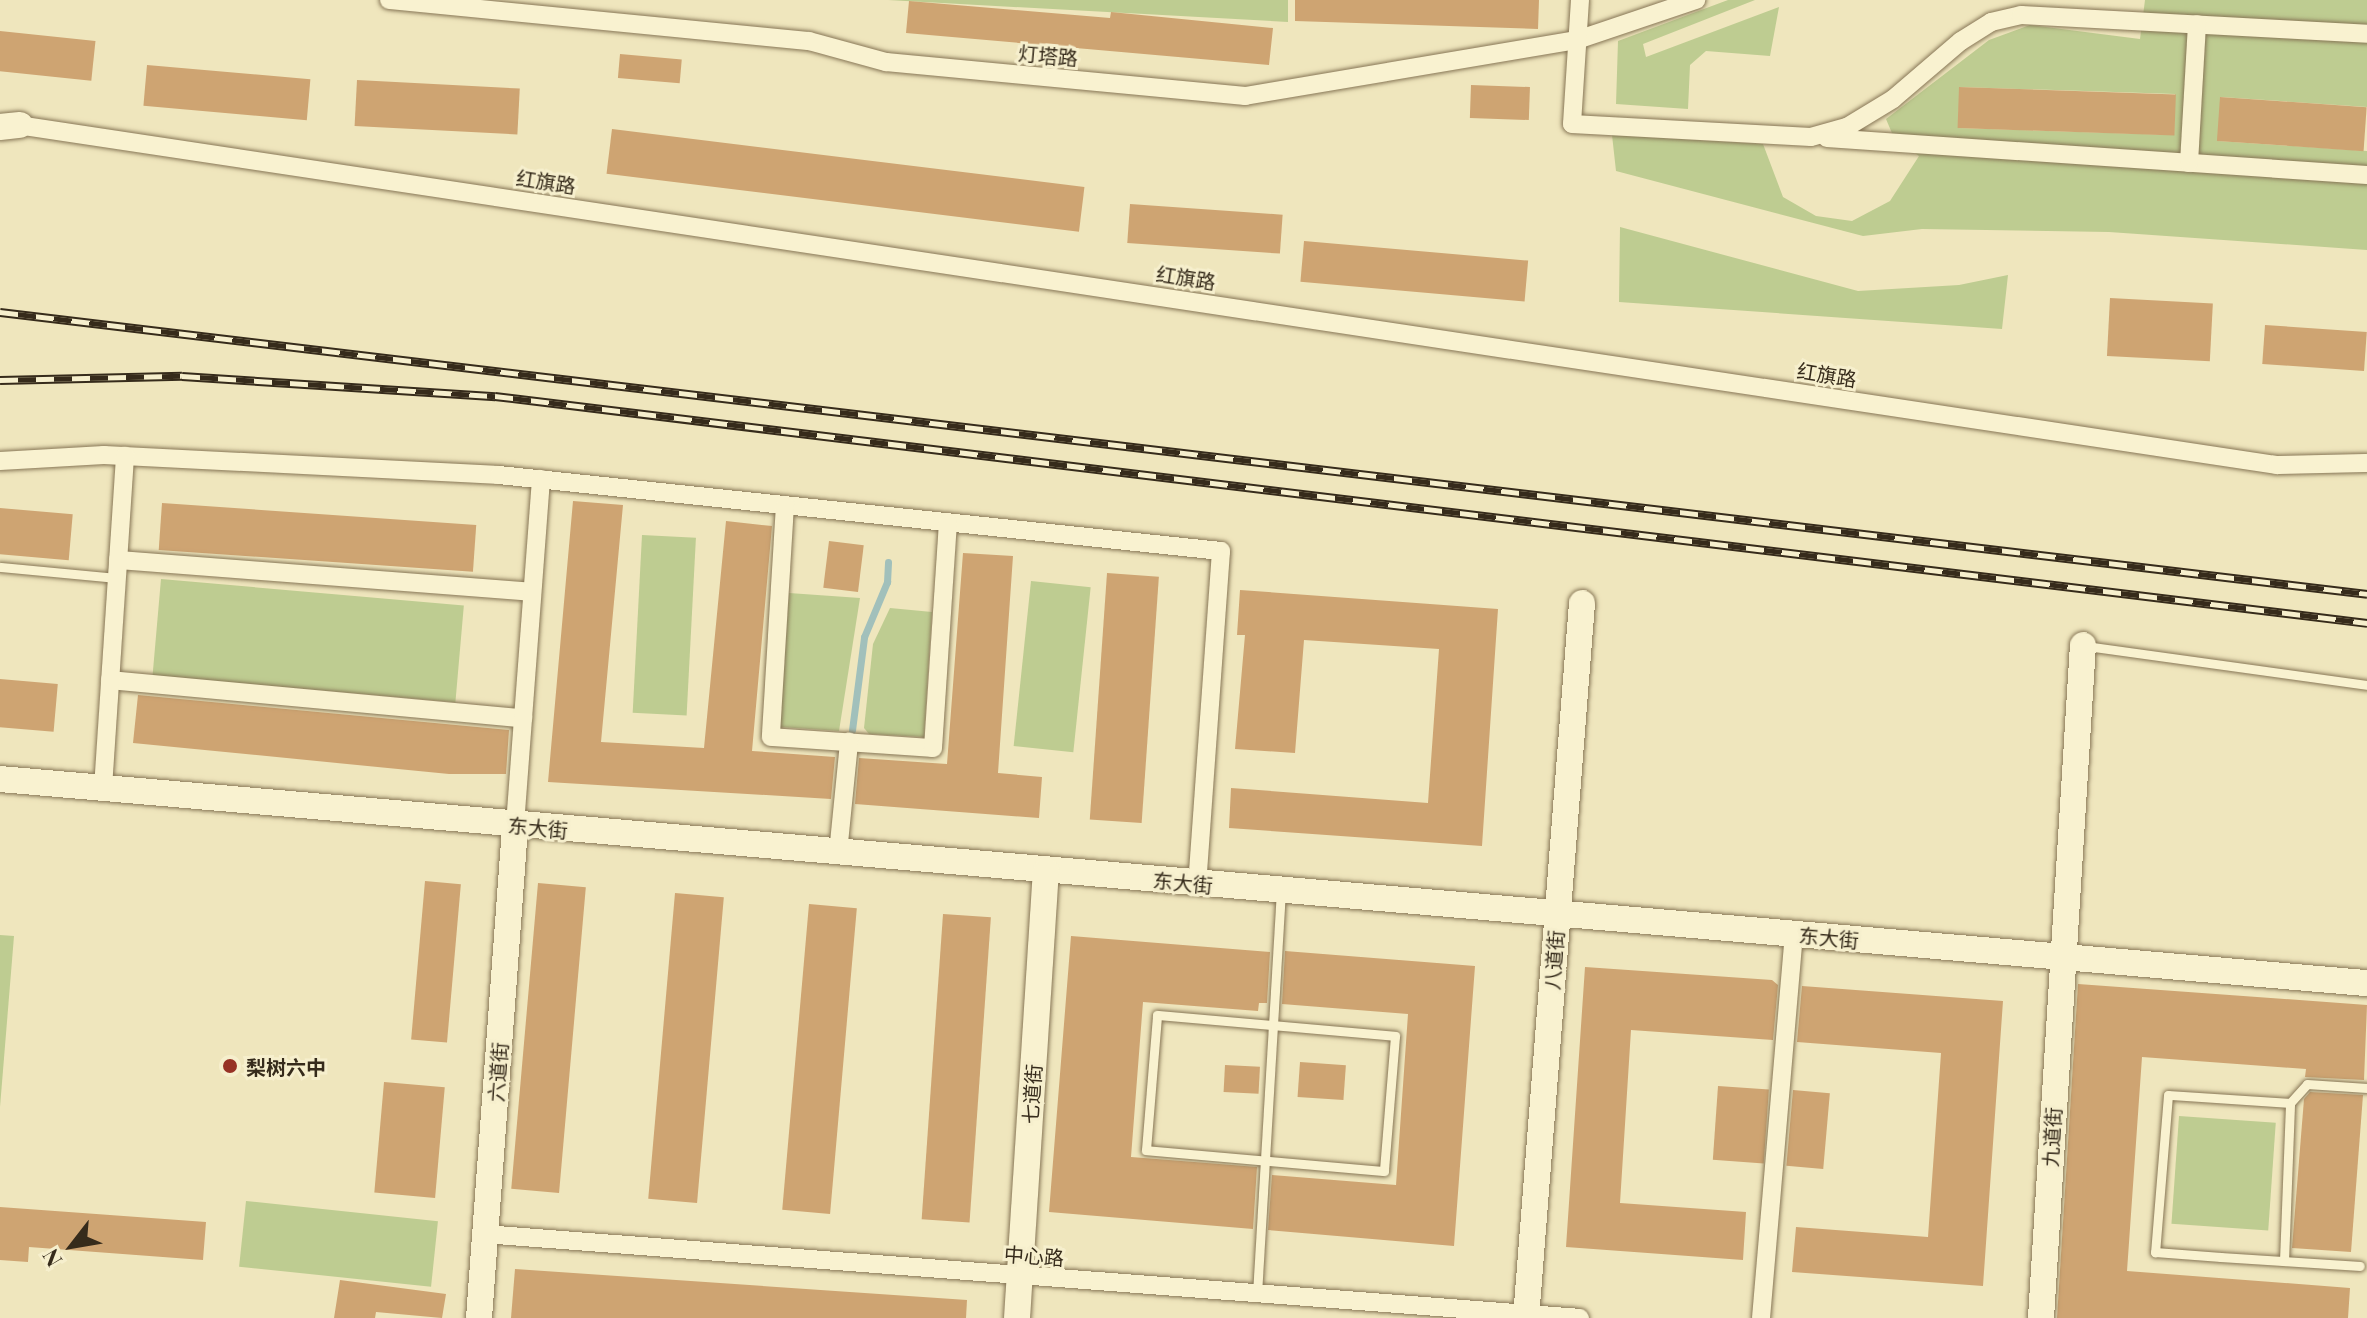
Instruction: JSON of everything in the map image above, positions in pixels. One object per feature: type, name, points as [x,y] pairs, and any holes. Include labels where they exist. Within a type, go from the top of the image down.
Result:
[{"type":"street","name":"灯塔路","points":[[389,0],[570,8],[809,41],[886,62],[1245,96],[1577,40],[1696,0]]},
{"type":"street","points":[[1580,0],[1572,124],[2367,175]]},
{"type":"street","points":[[1811,137],[1847,127],[1893,99],[1991,22],[2021,15],[2367,34]]},
{"type":"street","points":[[2189,163],[2197,24]]},
{"type":"street","name":"红旗路","points":[[7,125],[2277,465],[2367,463]]},
{"type":"street","points":[[103,788],[125,456]]},
{"type":"street","points":[[0,461],[125,456],[541,479],[1221,551],[1197,883]]},
{"type":"street","points":[[515,825],[541,479]]},
{"type":"street","points":[[785,505],[771,737],[933,748],[948,523]]},
{"type":"street","points":[[118,569],[532,592]]},
{"type":"street","name":"八道街","points":[[1526,1316],[1582,603]]},
{"type":"street","name":"九道街","points":[[2041,1318],[2083,645]]},
{"type":"street","points":[[110,680],[523,718]]},
{"type":"street","points":[[838,853],[849,742]]},
{"type":"street","name":"东大街","points":[[0,779],[2367,983]]},
{"type":"street","name":"六道街","points":[[479,1318],[515,825]]},
{"type":"street","name":"七道街","points":[[1017,1318],[1046,871]]},
{"type":"street","points":[[1761,1318],[1794,934]]},
{"type":"street","name":"中心路","points":[[484,1234],[1580,1318]]},
{"type":"lane","points":[[0,567],[118,569]]},
{"type":"lane","points":[[2083,645],[2367,685]]},
{"type":"lane","points":[[1257,1294],[1281,891]]},
{"type":"lane","points":[[1157,1015],[1273,1025],[1395,1036],[1384,1171],[1146,1150],[1157,1015]]},
{"type":"lane","points":[[2284,1261],[2290,1103],[2307,1084],[2367,1088]]},
{"type":"lane","points":[[2290,1103],[2168,1095],[2155,1252],[2360,1266]]},
{"type":"green space","points":[[888,0],[1288,0],[1288,22]]},
{"type":"green space","points":[[1728,0],[1755,0],[1643,44],[1646,57],[1779,7],[1770,56],[1706,51],[1690,65],[1688,109],[1616,104],[1618,41]]},
{"type":"green space","points":[[2145,0],[2367,0],[2367,107],[2221,97],[2218,141],[2367,151],[2367,250],[2109,232],[1922,229],[1863,236],[1616,171],[1612,135],[1763,144],[1783,197],[1816,216],[1852,221],[1890,201],[1919,156],[1894,138],[1886,119],[1989,40],[2030,25],[2140,39]],"holes":[[[1960,87],[2175,94],[2174,135],[1958,128]]]},
{"type":"green space","points":[[1620,227],[1858,291],[1959,285],[2008,275],[2002,329],[1619,302]]},
{"type":"green space","points":[[642,535],[696,538],[687,716],[633,713]]},
{"type":"green space","points":[[161,579],[464,605],[455,702],[153,676]]},
{"type":"green space","points":[[1031,581],[1091,587],[1073,752],[1014,746]]},
{"type":"green space","points":[[789,593],[860,598],[839,731],[780,727]]},
{"type":"green space","points":[[890,608],[932,612],[924,737],[869,734],[864,728],[873,644]]},
{"type":"green space","points":[[0,935],[14,936],[0,1107]]},
{"type":"green space","points":[[2179,1116],[2276,1123],[2268,1231],[2171,1224]]},
{"type":"green space","points":[[246,1201],[438,1221],[431,1287],[239,1267]]},
{"type":"building","points":[[1295,0],[1539,0],[1538,29],[1295,21]]},
{"type":"building","points":[[909,1],[1110,18],[1111,12],[1273,28],[1269,65],[906,33]]},
{"type":"building","points":[[0,31],[95,41],[91,81],[0,71]]},
{"type":"building","points":[[620,54],[682,59],[680,83],[618,78]]},
{"type":"building","points":[[147,65],[310,79],[307,120],[143,106]]},
{"type":"building","points":[[357,80],[520,89],[517,134],[355,126]]},
{"type":"building","points":[[1471,85],[1530,87],[1529,120],[1470,118]]},
{"type":"building","points":[[1959,87],[2176,95],[2174,136],[1958,128]]},
{"type":"building","points":[[2220,97],[2367,107],[2364,151],[2217,141]]},
{"type":"building","points":[[612,129],[1084,187],[1079,232],[607,174]]},
{"type":"building","points":[[1130,204],[1283,215],[1280,254],[1127,243]]},
{"type":"building","points":[[1304,241],[1528,261],[1525,301],[1300,282]]},
{"type":"building","points":[[2110,298],[2213,303],[2210,361],[2107,356]]},
{"type":"building","points":[[2265,325],[2367,332],[2364,371],[2262,364]]},
{"type":"building","points":[[573,501],[623,505],[601,742],[704,748],[726,521],[772,526],[752,751],[835,757],[831,799],[548,782]]},
{"type":"building","points":[[162,503],[476,525],[473,572],[159,550]]},
{"type":"building","points":[[0,508],[73,514],[69,560],[0,554]]},
{"type":"building","points":[[829,541],[864,545],[858,592],[823,588]]},
{"type":"building","points":[[963,553],[1013,556],[998,773],[1042,777],[1039,818],[855,804],[859,758],[947,764]]},
{"type":"building","points":[[1107,573],[1159,577],[1142,823],[1090,819]]},
{"type":"building","points":[[1240,590],[1498,609],[1482,846],[1229,828],[1231,788],[1428,803],[1439,649],[1304,640],[1295,753],[1235,749],[1245,635],[1237,635]]},
{"type":"building","points":[[0,679],[58,684],[54,732],[0,727]]},
{"type":"building","points":[[138,695],[509,730],[506,774],[449,774],[133,743]]},
{"type":"building","points":[[425,881],[461,884],[447,1043],[411,1039]]},
{"type":"building","points":[[538,883],[586,887],[559,1193],[511,1189]]},
{"type":"building","points":[[675,893],[724,897],[697,1203],[648,1199]]},
{"type":"building","points":[[809,904],[857,908],[830,1214],[782,1210]]},
{"type":"building","points":[[943,914],[991,917],[970,1223],[922,1219]]},
{"type":"building","points":[[1071,936],[1270,952],[1267,1003],[1259,1003],[1258,1011],[1143,1002],[1131,1157],[1257,1167],[1253,1229],[1049,1212]]},
{"type":"building","points":[[1285,951],[1475,966],[1454,1246],[1268,1230],[1272,1175],[1396,1185],[1408,1014],[1282,1004]]},
{"type":"building","points":[[1585,967],[1772,980],[1778,985],[1773,1040],[1631,1030],[1620,1203],[1746,1212],[1743,1260],[1566,1247]]},
{"type":"building","points":[[2078,984],[2367,1005],[2364,1080],[2305,1077],[2306,1069],[2142,1057],[2127,1271],[2350,1288],[2348,1318],[2057,1318]]},
{"type":"building","points":[[1802,986],[2003,1001],[1983,1286],[1792,1272],[1796,1227],[1928,1237],[1941,1053],[1797,1042]]},
{"type":"building","points":[[1300,1062],[1346,1065],[1343,1100],[1298,1097]]},
{"type":"building","points":[[1225,1065],[1260,1067],[1259,1094],[1224,1092]]},
{"type":"building","points":[[384,1082],[445,1087],[435,1198],[374,1193]]},
{"type":"building","points":[[1718,1086],[1769,1090],[1764,1163],[1713,1160]]},
{"type":"building","points":[[1793,1090],[1830,1093],[1823,1169],[1786,1166]]},
{"type":"building","points":[[2310,1092],[2363,1095],[2351,1252],[2292,1248],[2304,1099]]},
{"type":"building","points":[[0,1207],[206,1222],[203,1260],[29,1247],[28,1262],[0,1260]]},
{"type":"building","points":[[515,1269],[967,1300],[966,1318],[511,1318]]},
{"type":"building","points":[[340,1280],[446,1294],[442,1318],[376,1312],[375,1318],[334,1318]]},
{"type":"waterway","points":[[852,730],[864,637],[887,582],[888,562]]},
{"type":"railway","points":[[0,312],[2367,594]]},
{"type":"railway","points":[[0,380],[182,376],[495,396],[2367,623]]},
{"type":"place","name":"梨树六中","points":[[230,1066]]}]
